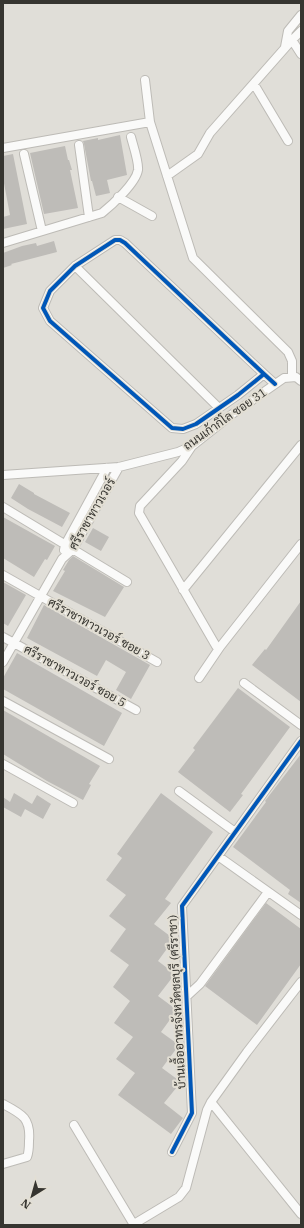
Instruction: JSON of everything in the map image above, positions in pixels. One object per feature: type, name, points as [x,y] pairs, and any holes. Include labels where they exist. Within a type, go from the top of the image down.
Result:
[{"type":"street","points":[[284,48],[288,31],[301,15]]},
{"type":"street","points":[[167,176],[198,154],[210,133],[284,48],[301,31]]},
{"type":"street","points":[[292,40],[301,54]]},
{"type":"street","points":[[145,80],[150,122],[194,258],[288,352],[292,362],[292,377],[296,377],[301,381]]},
{"type":"street","points":[[254,84],[288,140]]},
{"type":"street","points":[[3,148],[150,122]]},
{"type":"street","points":[[3,243],[102,213],[135,178],[138,169],[131,137]]},
{"type":"street","points":[[80,145],[89,217]]},
{"type":"street","points":[[24,154],[42,231]]},
{"type":"street","points":[[118,197],[152,216]]},
{"type":"street","points":[[264,374],[196,424],[183,429],[172,428],[50,321],[43,308],[50,291],[75,266],[115,240],[120,240],[275,384]]},
{"type":"street","points":[[75,266],[219,408]]},
{"type":"street","name":"ถนนเก้ากิโล ซอย 31","points":[[3,475],[119,467],[178,452],[192,446],[231,415],[284,378],[292,377]]},
{"type":"street","points":[[183,590],[301,445]]},
{"type":"street","points":[[192,446],[182,460],[140,506],[139,513],[216,646],[220,647]]},
{"type":"street","name":"ศรีราชาทาวเวอร์","points":[[62,559],[73,549],[119,467]]},
{"type":"street","name":"ศรีราชาทาวเวอร์","points":[[3,662],[62,559],[65,545],[107,468]]},
{"type":"street","points":[[3,507],[127,582]]},
{"type":"street","points":[[199,678],[220,647],[301,544]]},
{"type":"street","name":"ศรีราชาทาวเวอร์ ซอย 3","points":[[3,575],[157,662]]},
{"type":"street","name":"ศรีราชาทาวเวอร์ ซอย 5","points":[[3,637],[136,710]]},
{"type":"street","points":[[244,683],[301,725]]},
{"type":"street","points":[[3,701],[109,759]]},
{"type":"street","name":"บ้านเอื้ออาทรจังหวัดชลบุรี (ศรีราชา)","points":[[172,1152],[192,1113],[182,906],[301,741]]},
{"type":"street","points":[[3,764],[73,803]]},
{"type":"street","points":[[179,791],[235,832]]},
{"type":"street","points":[[218,856],[301,915]]},
{"type":"street","points":[[187,996],[200,984],[268,892]]},
{"type":"street","points":[[74,1125],[134,1225],[179,1198],[186,1188],[207,1110],[211,1102],[301,982]]},
{"type":"street","points":[[211,1102],[301,1214]]},
{"type":"street","points":[[3,1104],[22,1115],[27,1120],[30,1131],[27,1157],[3,1164]]},
{"type":"building","points":[[120,135],[127,175],[107,180],[110,193],[96,196],[91,181],[83,141],[98,138],[98,140]]},
{"type":"building","points":[[65,146],[72,170],[70,170],[78,208],[44,214],[30,153]]},
{"type":"building","points":[[13,154],[27,224],[3,229],[3,217],[10,215],[3,178],[3,156]]},
{"type":"building","points":[[54,241],[57,252],[11,264],[12,265],[3,268],[3,253],[22,246],[36,243],[37,246]]},
{"type":"building","points":[[19,484],[34,494],[70,513],[62,527],[11,498]]},
{"type":"building","points":[[3,517],[55,546],[47,560],[45,559],[34,577],[3,558]]},
{"type":"building","points":[[93,528],[109,537],[101,551],[85,542]]},
{"type":"building","points":[[73,556],[124,587],[105,617],[53,591],[65,571],[63,570]]},
{"type":"building","points":[[3,582],[26,595],[8,626],[3,623]]},
{"type":"building","points":[[301,601],[301,702],[252,665],[265,649],[266,650]]},
{"type":"building","points":[[44,605],[150,665],[131,699],[116,690],[126,672],[106,660],[97,676],[27,638]]},
{"type":"building","points":[[17,653],[122,713],[104,746],[3,689],[3,678]]},
{"type":"building","points":[[238,688],[290,727],[241,794],[243,795],[230,812],[178,772],[195,750],[193,748]]},
{"type":"building","points":[[3,710],[100,766],[89,784],[91,785],[83,800],[47,781],[3,754]]},
{"type":"building","points":[[301,754],[301,903],[288,894],[290,890],[233,847],[266,802],[265,801]]},
{"type":"building","points":[[14,793],[32,804],[37,795],[51,804],[43,819],[25,809],[21,817],[3,807],[3,797],[10,802]]},
{"type":"building","points":[[161,793],[213,832],[165,899],[171,903],[154,924],[174,939],[158,961],[175,974],[158,996],[177,1010],[161,1032],[179,1045],[162,1068],[181,1082],[164,1103],[183,1118],[171,1134],[118,1095],[135,1073],[116,1059],[133,1037],[114,1023],[130,1001],[113,987],[129,965],[110,951],[126,929],[109,916],[126,895],[106,880],[122,858],[117,854]]},
{"type":"building","points":[[266,903],[301,929],[301,964],[257,1025],[205,986]]},
{"type":"cycle path","points":[[264,374],[238,395],[196,424],[183,429],[172,428],[50,321],[43,308],[50,291],[75,266],[115,240],[120,240],[125,243],[275,384]]},
{"type":"cycle path","points":[[172,1152],[192,1113],[182,906],[301,741]]}]
